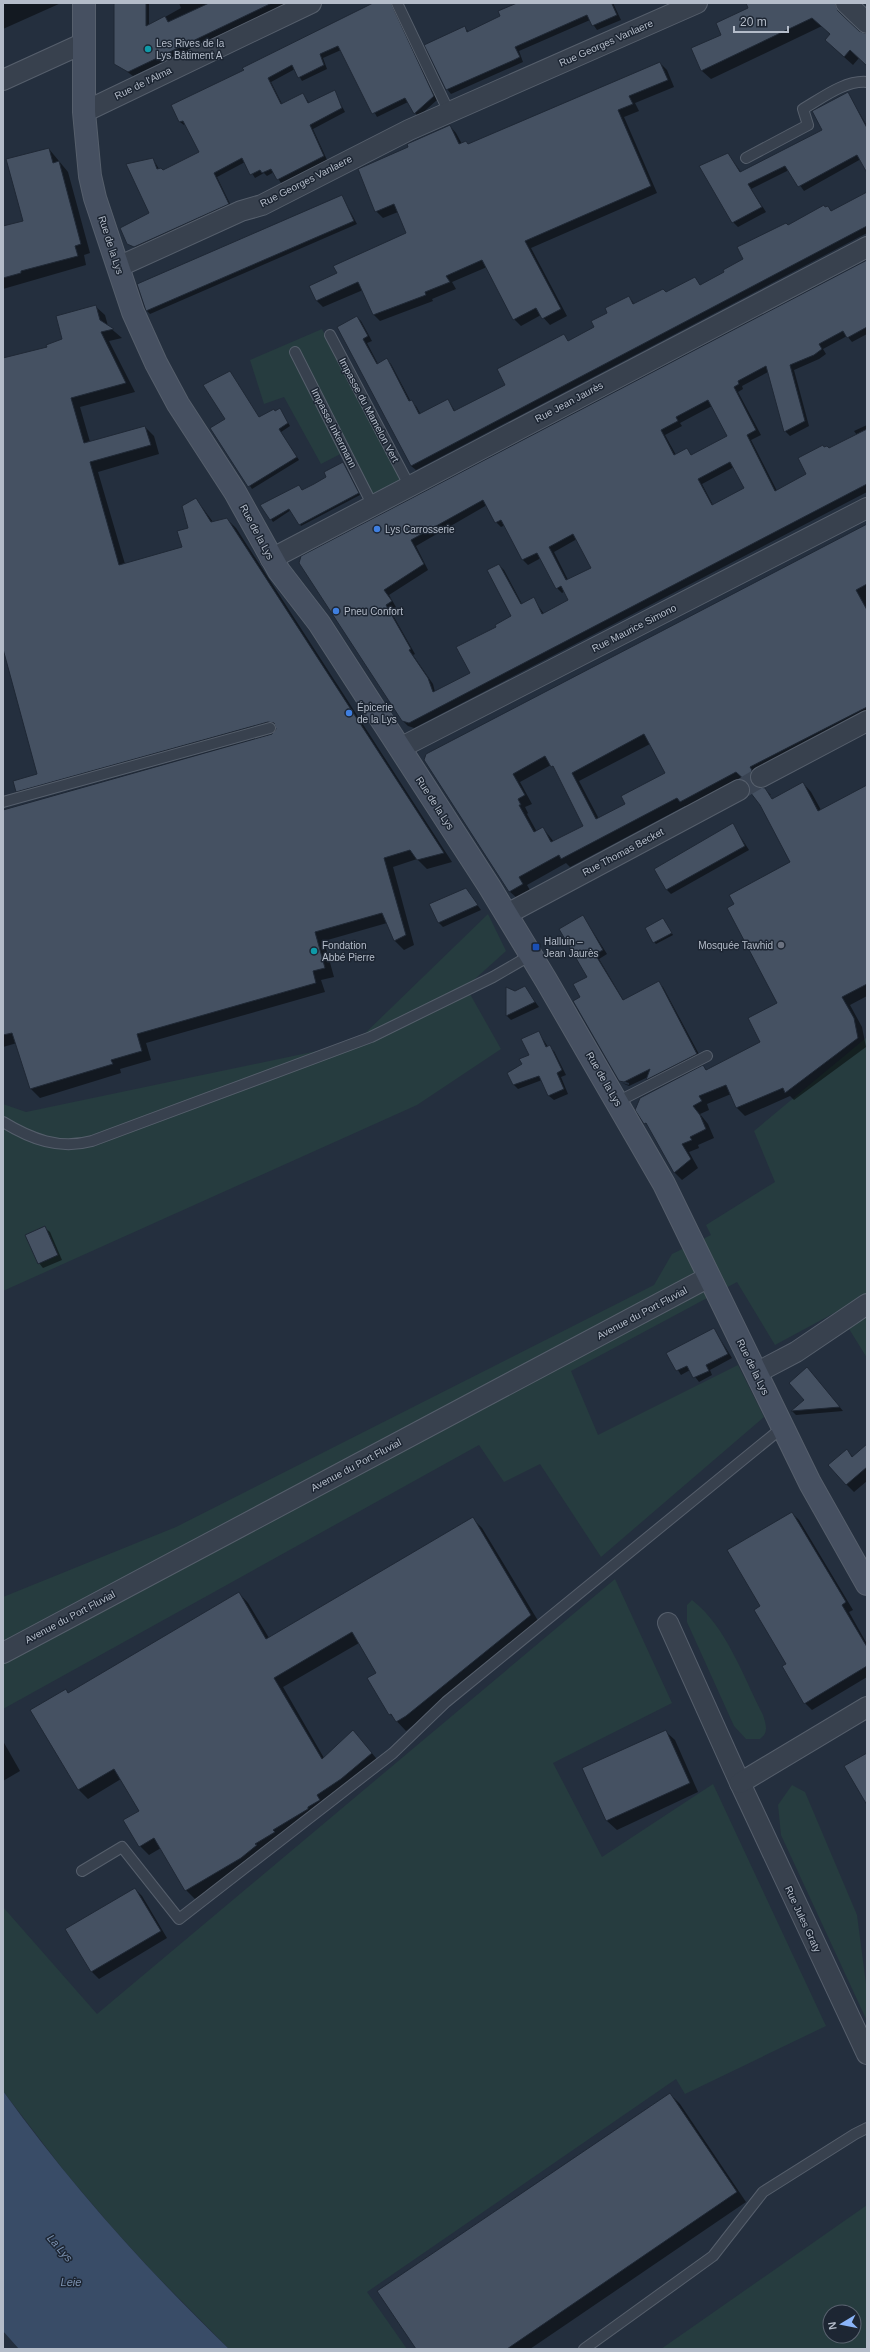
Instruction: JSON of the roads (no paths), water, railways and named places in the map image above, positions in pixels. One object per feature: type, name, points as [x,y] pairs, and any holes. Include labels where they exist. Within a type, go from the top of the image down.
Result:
[{"type":"main road","name":"Rue de la Lys","points":[[84,3],[84,112],[90,176],[133,312],[163,378],[235,492],[271,559],[319,623],[507,914],[617,1102],[664,1184],[821,1505],[867,1584]]},
{"type":"street","name":"Rue de l'Alma","points":[[84,112],[311,3]]},
{"type":"street","name":"Rue Georges Vanlaere","points":[[118,268],[241,211],[262,205],[371,148],[449,112],[697,3]]},
{"type":"street","points":[[846,3],[867,23]]},
{"type":"street","points":[[3,80],[84,43]]},
{"type":"street","name":"Rue Jean Jaurès","points":[[271,559],[372,504],[867,247]]},
{"type":"street","name":"Rue Maurice Simono","points":[[400,748],[867,508]]},
{"type":"street","points":[[761,778],[867,721]]},
{"type":"street","name":"Rue Thomas Becket","points":[[507,914],[739,790]]},
{"type":"street","name":"Avenue du Port Fluvial","points":[[3,1653],[709,1277]]},
{"type":"street","points":[[756,1373],[796,1352],[867,1304]]},
{"type":"street","name":"Rue Jules Graty","points":[[668,1623],[740,1783],[867,2054]]},
{"type":"street","points":[[740,1783],[798,1751],[867,1708]]},
{"type":"lane","points":[[397,3],[449,112]]},
{"type":"lane","points":[[746,158],[808,125],[803,109],[844,86],[858,81],[867,82]]},
{"type":"lane","name":"Impasse du Mamelon Vert","points":[[330,335],[409,485]]},
{"type":"lane","name":"Impasse Inkermann","points":[[295,352],[372,504]]},
{"type":"lane","points":[[3,802],[270,728]]},
{"type":"lane","points":[[3,1122],[21,1133],[45,1142],[70,1145],[92,1141],[367,1039],[488,980],[531,955]]},
{"type":"lane","points":[[617,1102],[707,1056]]},
{"type":"lane","points":[[82,1871],[122,1847],[179,1919],[393,1753],[446,1702],[783,1428]]},
{"type":"lane","points":[[584,2349],[713,2256],[763,2192],[867,2128]]},
{"type":"water","name":"Leie","points":[[3,2091],[82,2193],[110,2225],[198,2319],[229,2349],[19,2349],[3,2331]]},
{"type":"tunnel","points":[[739,790],[761,777]]},
{"type":"place","name":"Les Rives de la Lys Bâtiment A","points":[[148,49]]},
{"type":"place","name":"Lys Carrosserie","points":[[377,529]]},
{"type":"place","name":"Pneu Confort","points":[[336,611]]},
{"type":"place","name":"Épicerie de la Lys","points":[[349,713]]},
{"type":"place","name":"Mosquée Tawhid","points":[[781,945]]},
{"type":"place","name":"Halluin – Jean Jaurès","points":[[536,947]]},
{"type":"place","name":"Fondation Abbé Pierre","points":[[314,951]]},
{"type":"water label","name":"La Lys","points":[[60,2248]]}]
